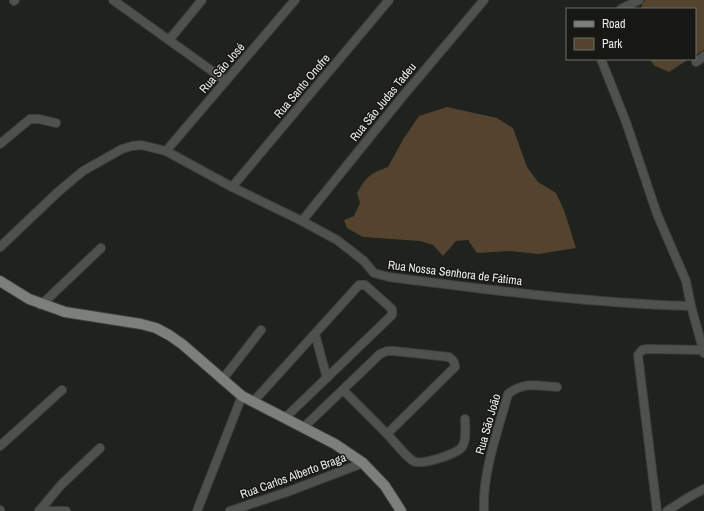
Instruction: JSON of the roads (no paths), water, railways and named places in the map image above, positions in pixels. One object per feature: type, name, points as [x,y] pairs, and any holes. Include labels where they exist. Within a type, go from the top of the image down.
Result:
[{"type":"main road","points":[[0,281],[21,295],[65,312],[134,323],[156,328],[169,335],[182,344],[242,396],[335,444],[364,463],[385,486],[400,511]]},
{"type":"street","points":[[113,0],[226,81]]},
{"type":"street","name":"Rua São José","points":[[166,151],[295,0]]},
{"type":"street","name":"Rua Santo Onofre","points":[[232,187],[389,0]]},
{"type":"street","name":"Rua São Judas Tadeu","points":[[302,221],[403,96],[484,0]]},
{"type":"street","points":[[623,8],[639,0]]},
{"type":"street","points":[[169,40],[199,1]]},
{"type":"street","points":[[696,62],[704,56]]},
{"type":"street","points":[[601,60],[624,116],[658,214],[686,281],[703,351],[648,349],[642,350],[638,355],[657,511]]},
{"type":"street","points":[[0,144],[30,119],[56,122]]},
{"type":"street","name":"Rua Nossa Senhora de Fátima","points":[[0,247],[73,179],[122,149],[140,145],[166,151],[232,187],[337,240],[364,261],[374,273],[389,277],[594,301],[691,306]]},
{"type":"street","points":[[42,304],[101,248]]},
{"type":"street","points":[[253,402],[359,285],[365,285],[392,311],[392,315],[285,418]]},
{"type":"street","points":[[222,380],[261,330]]},
{"type":"street","points":[[315,334],[327,378]]},
{"type":"street","points":[[304,428],[380,354],[387,351],[394,351],[449,357],[453,360],[455,367],[387,434]]},
{"type":"street","name":"Rua São João","points":[[484,511],[484,491],[487,471],[508,394],[525,385],[557,387]]},
{"type":"street","points":[[0,446],[62,390]]},
{"type":"street","points":[[343,390],[413,461],[422,463],[435,460],[457,451],[462,447],[464,442],[465,419]]},
{"type":"street","points":[[197,511],[242,396]]},
{"type":"street","points":[[39,511],[54,493],[100,448]]},
{"type":"street","name":"Rua Carlos Alberto Braga","points":[[230,511],[287,492],[364,463]]},
{"type":"street","points":[[667,511],[704,489]]},
{"type":"street","points":[[48,511],[66,511]]}]
